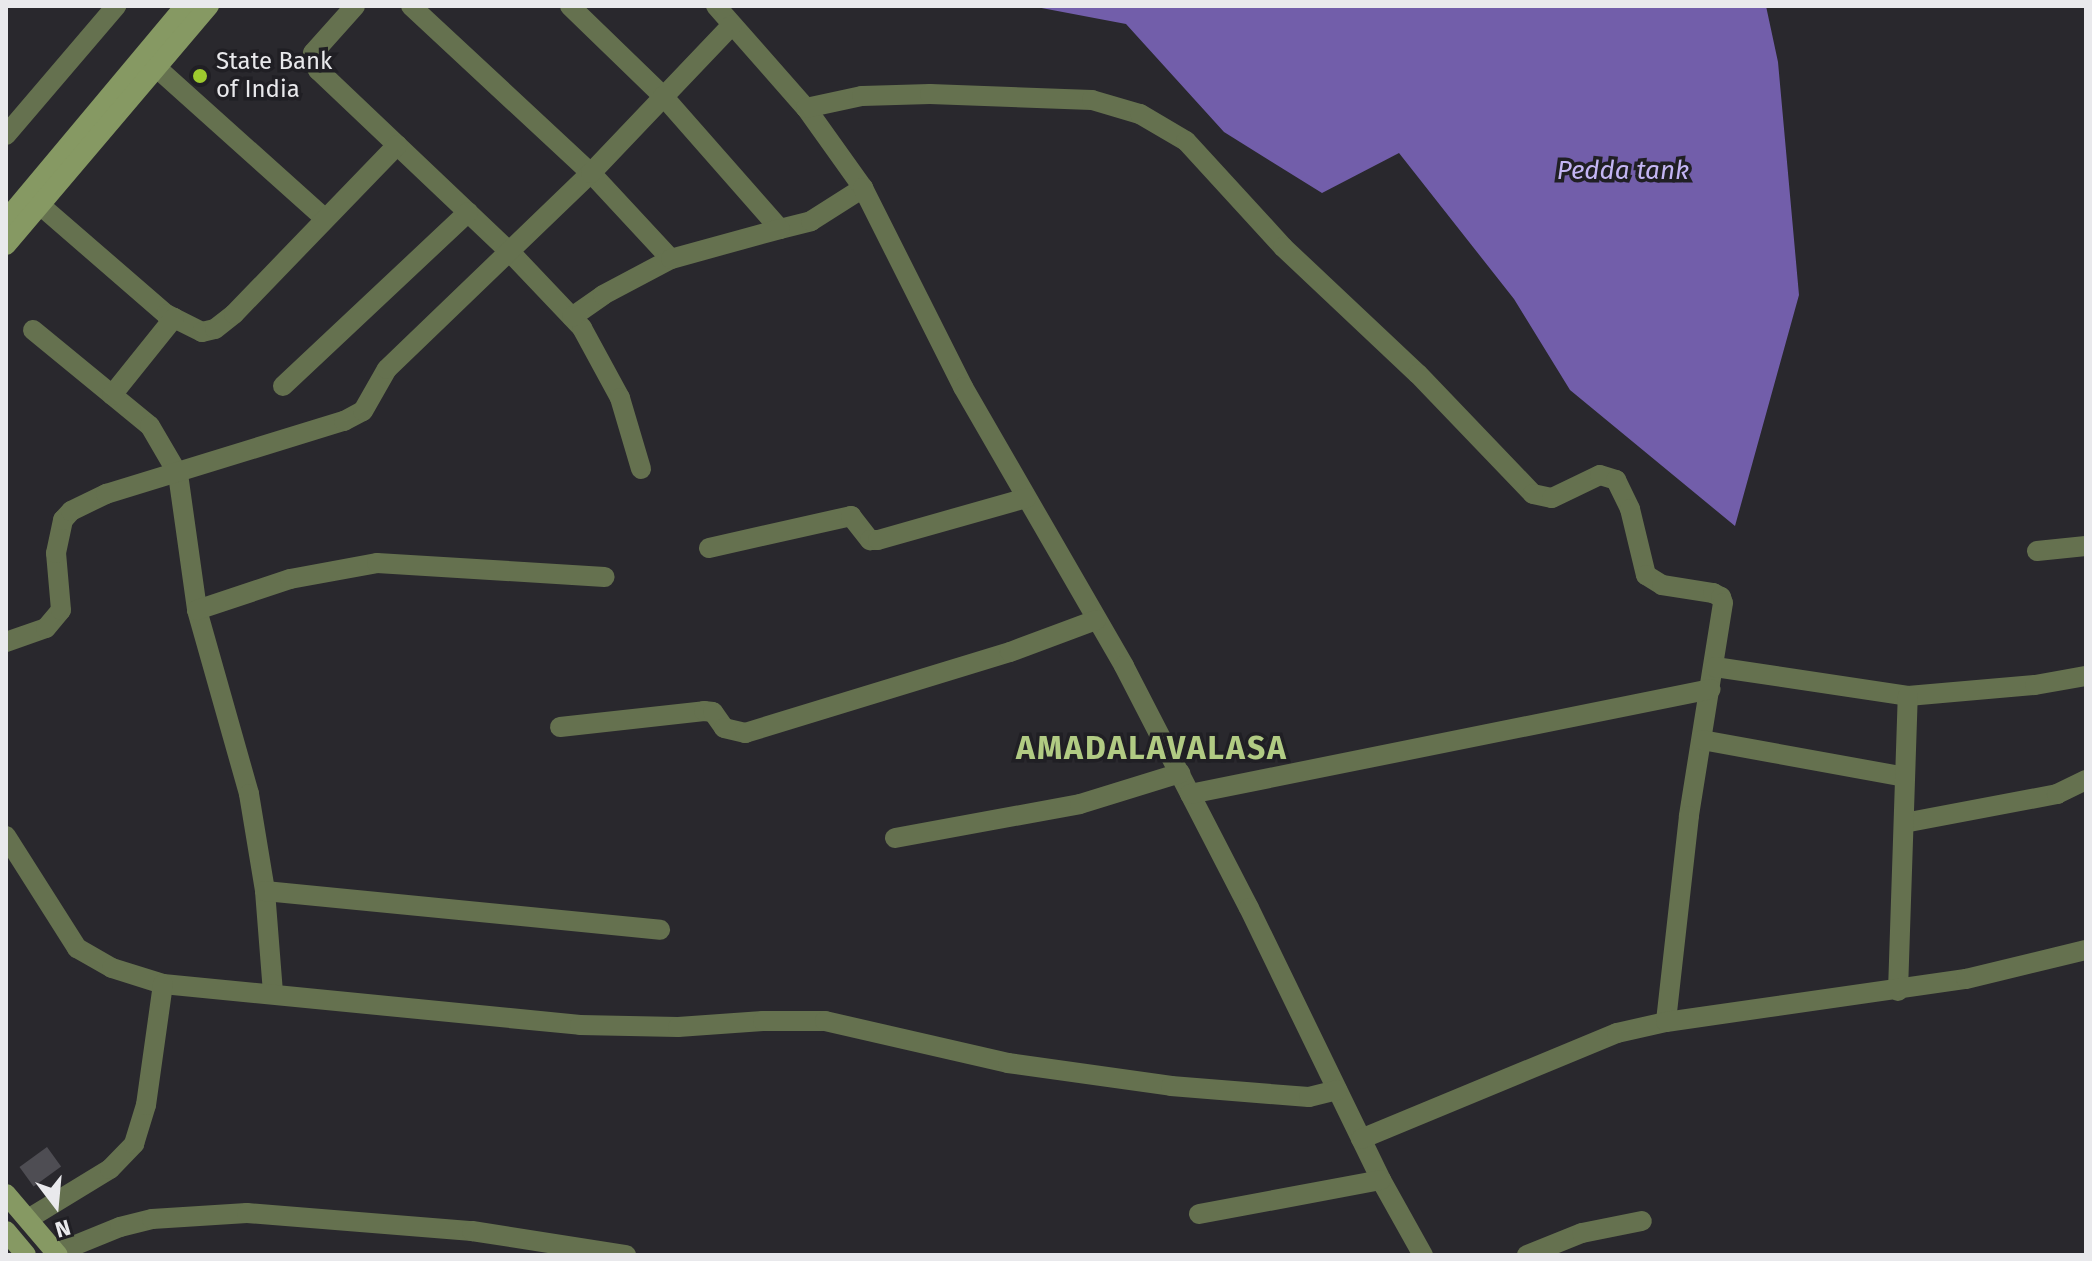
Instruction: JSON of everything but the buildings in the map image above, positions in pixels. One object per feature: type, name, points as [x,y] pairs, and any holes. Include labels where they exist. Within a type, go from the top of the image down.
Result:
[{"type":"main road","points":[[6,220],[185,6]]},
{"type":"main road","points":[[6,245],[209,6]]},
{"type":"main road","points":[[6,1194],[57,1254]]},
{"type":"main road","points":[[6,1231],[26,1255]]},
{"type":"street","points":[[6,135],[116,6]]},
{"type":"street","points":[[355,6],[319,45],[312,61],[510,252],[572,317],[604,365],[620,398],[641,469]]},
{"type":"street","points":[[411,6],[591,173],[671,259]]},
{"type":"street","points":[[570,6],[663,96],[780,229]]},
{"type":"street","points":[[716,6],[806,108],[863,188],[963,387],[1180,773],[1381,1180],[1423,1255]]},
{"type":"street","points":[[6,642],[46,628],[56,619],[62,600],[56,553],[63,520],[71,511],[106,494],[344,421],[363,411],[387,369],[591,173],[732,25]]},
{"type":"street","points":[[157,68],[325,219]]},
{"type":"street","points":[[806,108],[886,95],[1048,97],[1117,105],[1169,129],[1186,141],[1283,247],[1418,374],[1533,494],[1546,500],[1591,477],[1609,476],[1616,480],[1630,509],[1646,575],[1662,585],[1721,597],[1715,667],[1689,816],[1666,1022]]},
{"type":"street","points":[[40,205],[174,318],[202,332],[215,329],[234,314],[397,145]]},
{"type":"street","points":[[572,317],[603,295],[671,259],[811,221],[863,188]]},
{"type":"street","points":[[283,386],[468,212]]},
{"type":"street","points":[[112,395],[174,318]]},
{"type":"street","points":[[33,330],[150,426],[178,474],[197,610],[249,794],[265,891],[273,993]]},
{"type":"street","points":[[709,548],[851,516],[865,536],[878,540],[1026,498]]},
{"type":"street","points":[[2037,551],[2086,546]]},
{"type":"street","points":[[197,610],[290,579],[377,563],[605,577]]},
{"type":"street","points":[[560,727],[704,711],[713,712],[724,728],[745,733],[1010,652],[1096,620]]},
{"type":"street","points":[[1715,667],[1908,696],[2085,682]]},
{"type":"street","points":[[1190,794],[1711,689]]},
{"type":"street","points":[[1898,991],[1908,696]]},
{"type":"street","points":[[1702,740],[1905,777]]},
{"type":"street","points":[[895,838],[1080,804],[1180,773]]},
{"type":"street","points":[[1904,823],[2057,794],[2086,780]]},
{"type":"street","points":[[6,836],[77,948],[112,968],[163,984],[580,1025],[678,1027],[763,1021],[825,1021],[1008,1063],[1171,1086],[1309,1097],[1337,1090]]},
{"type":"street","points":[[265,891],[660,930]]},
{"type":"street","points":[[1361,1139],[1617,1033],[1666,1022],[1898,991],[1981,976],[2086,950]]},
{"type":"street","points":[[28,1219],[110,1169],[134,1144],[146,1105],[163,984]]},
{"type":"street","points":[[1199,1214],[1381,1180]]},
{"type":"street","points":[[57,1254],[120,1227],[152,1219],[247,1213],[472,1231],[626,1255]]},
{"type":"street","points":[[1527,1255],[1582,1233],[1642,1221]]},
{"type":"water","name":"Pedda tank","points":[[1031,6],[1766,6],[1778,62],[1799,295],[1735,526],[1570,390],[1514,299],[1399,153],[1322,193],[1224,132],[1126,24]]},
{"type":"place","name":"State Bank of India","points":[[200,76]]},
{"type":"district","name":"AMADALAVALASA","points":[[1152,748]]}]
